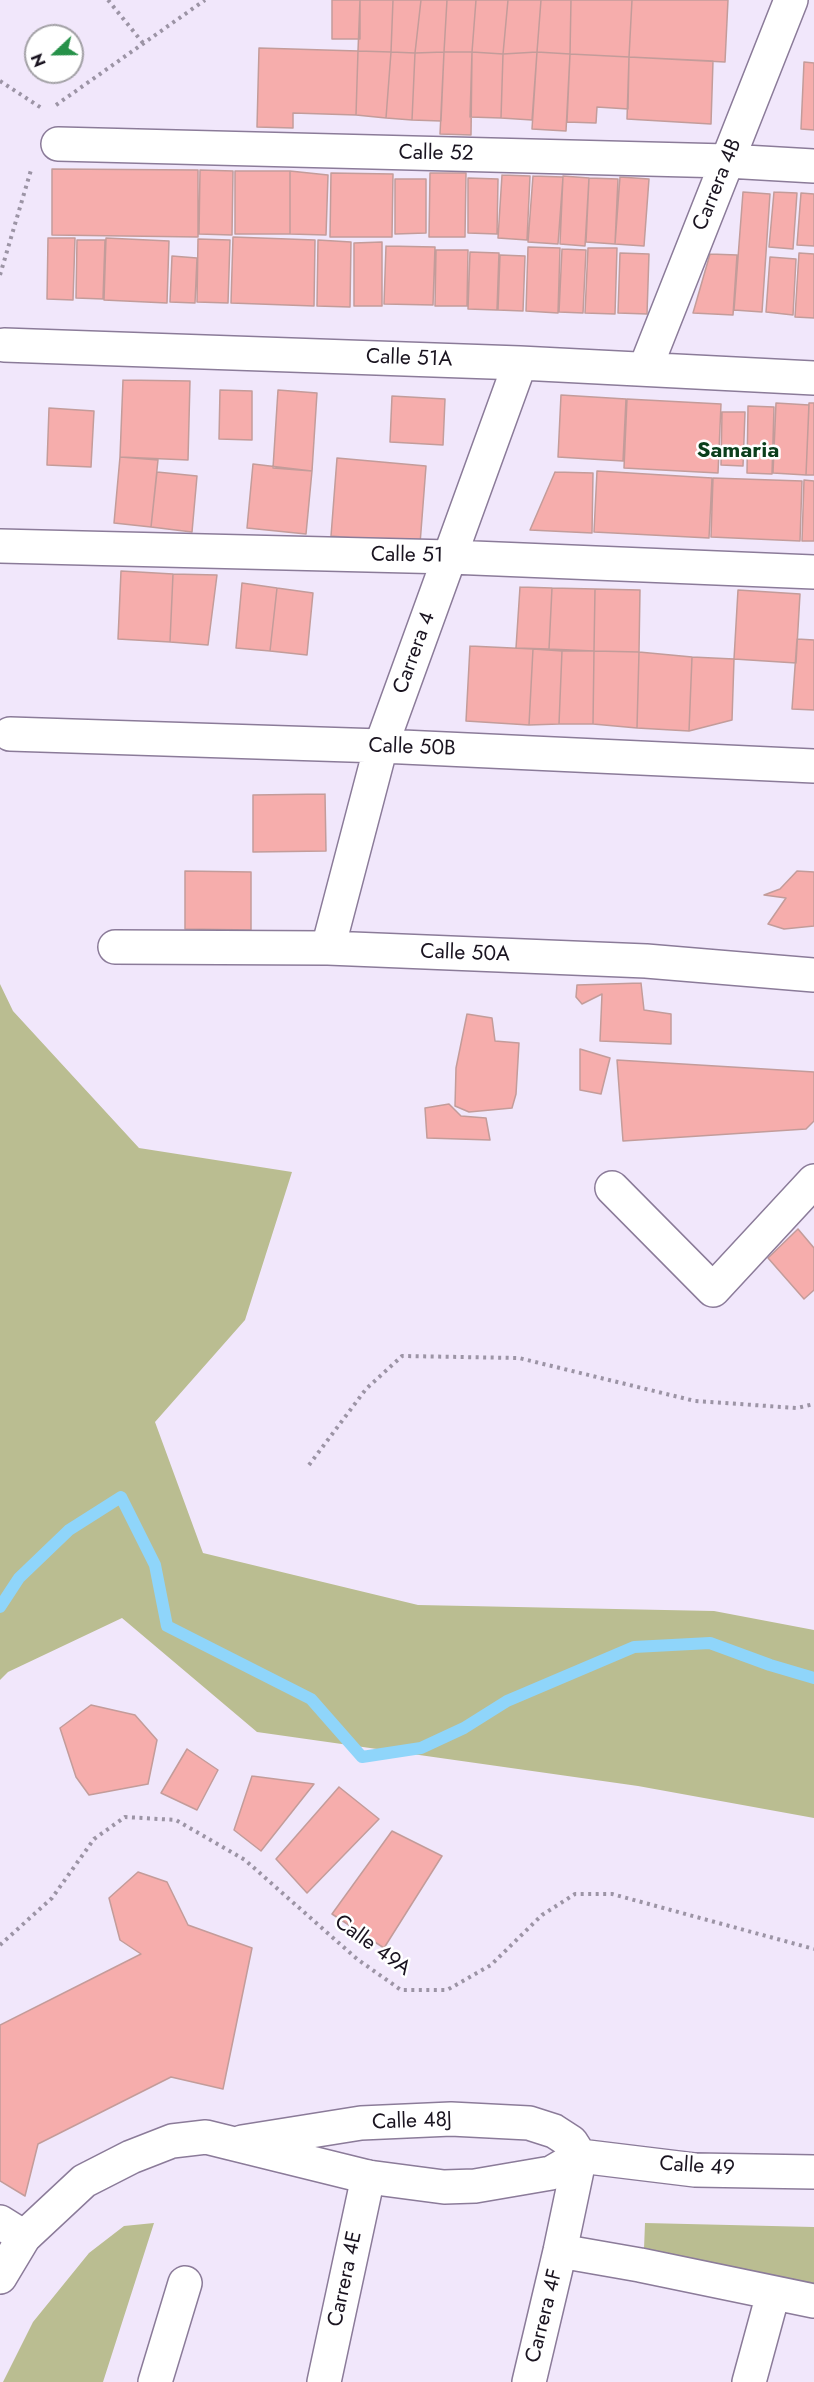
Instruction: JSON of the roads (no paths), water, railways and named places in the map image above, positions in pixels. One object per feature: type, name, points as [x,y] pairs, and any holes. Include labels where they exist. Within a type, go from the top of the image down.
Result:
[{"type":"street","name":"Carrera 4B","points":[[645,369],[791,0]]},
{"type":"street","name":"Calle 52","points":[[58,144],[727,161],[814,166]]},
{"type":"street","name":"Calle 51A","points":[[4,345],[520,363],[814,378]]},
{"type":"street","name":"Carrera 4","points":[[328,948],[381,746],[520,363]]},
{"type":"street","name":"Calle 51","points":[[0,546],[450,557],[814,572]]},
{"type":"street","name":"Calle 50B","points":[[10,734],[381,746],[814,766]]},
{"type":"street","name":"Calle 50A","points":[[115,947],[328,948],[646,961],[814,975]]},
{"type":"street","points":[[612,1188],[713,1290],[814,1181]]},
{"type":"street","name":"Calle 48J","points":[[12,2229],[84,2181],[131,2157],[172,2141],[206,2137],[233,2144],[368,2176],[444,2187],[475,2186],[551,2174],[580,2156],[571,2142],[554,2130],[529,2123],[451,2120],[351,2124],[233,2144]]},
{"type":"street","points":[[580,2156],[560,2251],[814,2301]]},
{"type":"street","name":"Calle 49","points":[[580,2156],[695,2170],[814,2172]]},
{"type":"street","name":"Carrera 4E","points":[[324,2382],[368,2176]]},
{"type":"street","points":[[0,2277],[12,2229]]},
{"type":"street","name":"Carrera 4F","points":[[529,2382],[560,2251]]},
{"type":"street","points":[[155,2382],[185,2283]]},
{"type":"street","points":[[749,2382],[773,2294]]},
{"type":"waterway","points":[[0,1607],[19,1578],[69,1530],[121,1497],[155,1565],[167,1626],[311,1699],[362,1757],[421,1748],[464,1728],[507,1701],[634,1647],[710,1643],[814,1678]]},
{"type":"district","name":"Samaria","points":[[738,452]]}]
